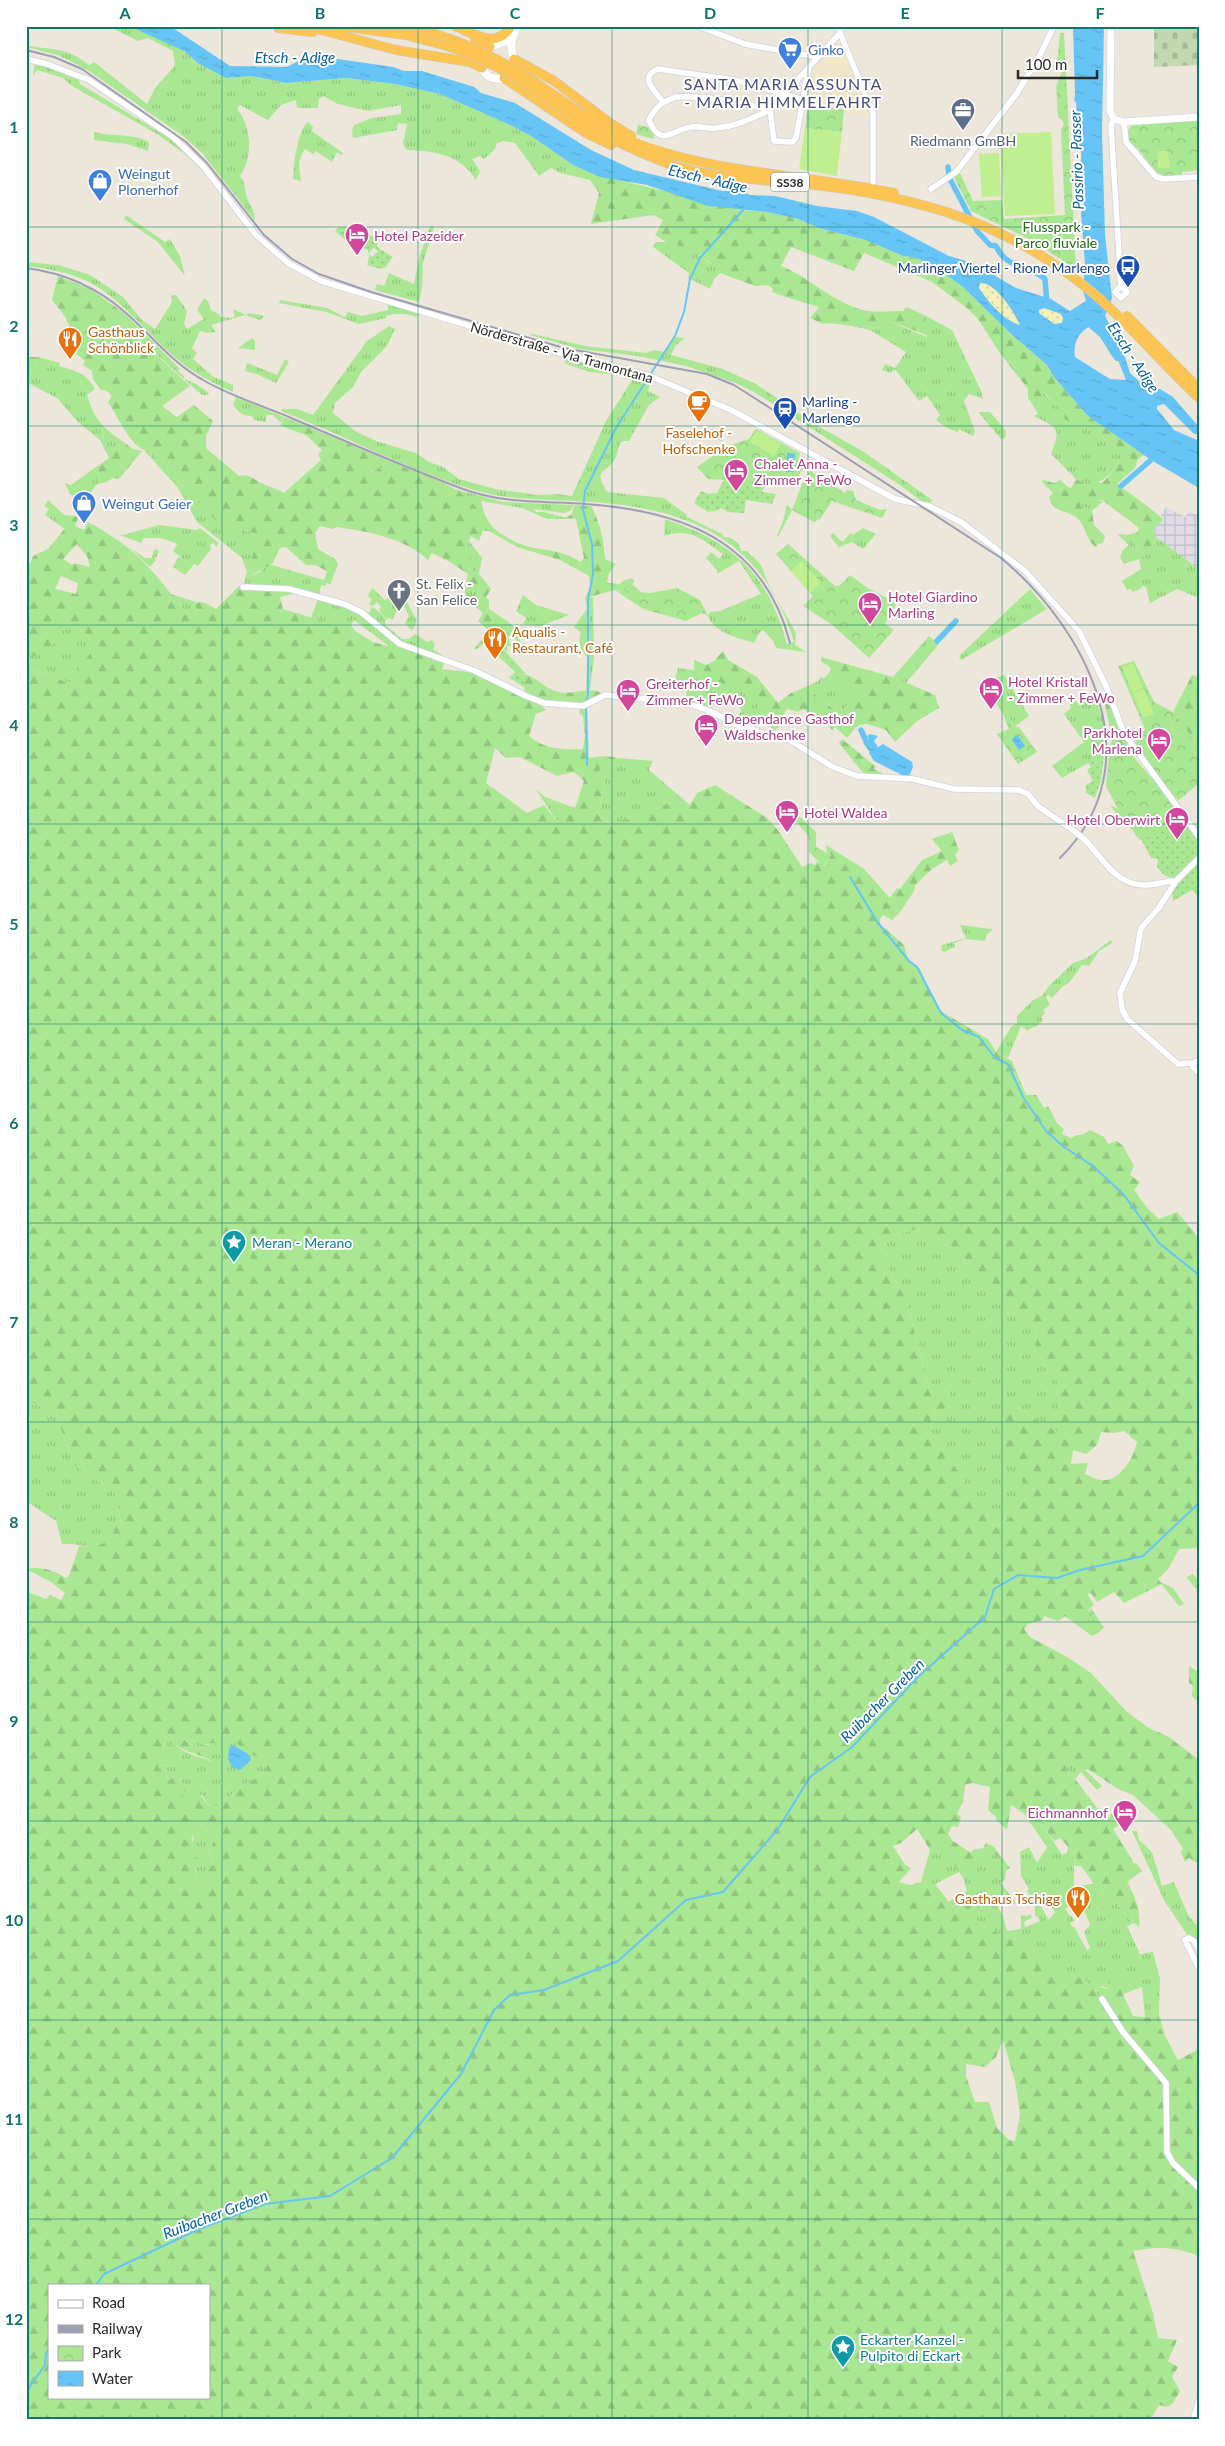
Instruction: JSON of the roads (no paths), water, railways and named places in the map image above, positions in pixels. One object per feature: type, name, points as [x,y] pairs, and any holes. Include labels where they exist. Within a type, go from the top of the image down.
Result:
[{"type":"highway","points":[[307,26],[389,48],[431,57],[481,64]]},
{"type":"highway","name":"SS38","points":[[340,26],[406,35],[475,56],[515,75],[616,142],[676,166],[707,173],[847,190],[931,204],[969,220],[1028,248],[1074,278],[1115,309],[1199,398]]},
{"type":"highway","name":"SS38","points":[[394,26],[415,29],[458,41],[496,58],[518,69],[573,112],[648,147],[706,162],[849,184],[970,215],[1009,232],[1077,273],[1199,388]]},
{"type":"highway","points":[[459,28],[482,38],[492,40],[504,36],[514,26]]},
{"type":"highway","points":[[278,28],[325,34],[382,49],[389,48]]},
{"type":"highway","points":[[459,28],[481,44],[494,46]]},
{"type":"highway","points":[[512,54],[554,81],[610,123],[648,147]]},
{"type":"highway","points":[[504,78],[586,133],[638,156],[651,157]]},
{"type":"main road","points":[[494,46],[508,38],[514,26]]},
{"type":"main road","points":[[494,46],[512,54],[511,41],[514,26]]},
{"type":"main road","points":[[481,64],[490,78],[504,78]]},
{"type":"street","points":[[698,26],[745,44],[818,57]]},
{"type":"street","points":[[840,26],[840,33],[873,113],[873,182]]},
{"type":"street","points":[[931,189],[956,172],[1017,94],[1039,57],[1054,26]]},
{"type":"street","points":[[1111,26],[1110,111],[1114,119],[1124,122],[1199,117]]},
{"type":"street","points":[[770,110],[745,103],[687,96],[663,102],[654,108],[649,120],[652,128],[660,135],[670,136],[691,126],[716,128],[742,123],[770,110],[840,33]]},
{"type":"street","name":"Nörderstraße - Via Tramontana","points":[[26,59],[62,69],[89,80],[173,136],[203,166],[256,235],[288,263],[315,278],[341,288],[566,356],[650,376],[731,410],[895,500],[934,508],[961,522],[1020,566],[1078,631],[1106,686],[1124,733],[1199,837]]},
{"type":"street","points":[[770,110],[774,141],[792,142],[796,138],[809,66]]},
{"type":"street","points":[[663,102],[649,86],[648,78],[652,71],[658,69],[734,80],[804,100]]},
{"type":"street","points":[[1114,119],[1111,125],[1121,286]]},
{"type":"street","points":[[1124,122],[1126,142],[1156,177],[1164,179],[1199,178]]},
{"type":"street","points":[[242,587],[289,589],[344,604],[361,612],[400,644],[476,671],[544,703],[583,706],[605,695],[686,703],[710,711],[740,727],[746,726],[762,734],[788,739],[834,766],[857,776],[913,779],[954,789],[1007,788],[1024,792],[1039,807],[1085,840],[1116,876],[1126,883],[1143,886],[1176,881]]},
{"type":"street","points":[[1196,1062],[1178,1064],[1134,1027],[1122,1009],[1120,993],[1135,961],[1140,928],[1158,909],[1176,881],[1199,858]]},
{"type":"street","points":[[1196,1062],[1193,1066],[1199,1073]]},
{"type":"street","points":[[1199,1949],[1191,1938],[1185,1940],[1199,1969]]},
{"type":"street","points":[[1102,2000],[1124,2032],[1166,2083],[1166,2152],[1173,2163],[1199,2188]]},
{"type":"street","points":[[1193,2420],[1199,2401]]},
{"type":"water","points":[[129,26],[170,26],[230,66],[287,67],[298,61],[312,58],[326,62],[338,59],[393,67],[404,71],[422,71],[474,87],[481,93],[515,103],[591,150],[634,170],[722,191],[740,190],[750,195],[775,196],[817,206],[857,211],[874,217],[949,256],[973,263],[1016,288],[1051,299],[1070,311],[1086,301],[1083,291],[1085,264],[1081,212],[1084,209],[1082,178],[1078,175],[1081,152],[1075,142],[1079,137],[1076,102],[1074,101],[1073,26],[1104,26],[1102,132],[1105,235],[1112,298],[1105,316],[1122,348],[1130,373],[1140,382],[1160,389],[1173,397],[1199,427],[1199,435],[1193,433],[1164,404],[1157,406],[1157,409],[1174,430],[1199,441],[1199,488],[1151,460],[1088,416],[1054,377],[1047,365],[1010,333],[963,287],[941,271],[917,258],[903,256],[866,240],[822,229],[798,219],[767,212],[708,206],[647,185],[600,177],[573,165],[531,136],[510,125],[440,94],[395,84],[346,78],[286,83],[251,76],[226,78],[199,64],[184,51]],"holes":[[[980,283],[986,284],[998,292],[1020,325],[996,310],[979,288]],[[1044,308],[1061,314],[1063,318],[1062,323],[1054,324],[1039,313],[1039,310]],[[1091,326],[1102,329],[1114,350],[1126,380],[1110,379],[1075,357],[1077,338],[1086,328]]]},
{"type":"water","points":[[714,429],[723,436],[722,441],[710,436],[710,430]]},
{"type":"water","points":[[787,453],[795,454],[794,472],[786,472]]},
{"type":"water","points":[[870,734],[878,736],[874,741],[878,747],[883,744],[912,762],[913,767],[909,776],[904,776],[874,761],[863,743],[869,739],[867,736]]},
{"type":"water","points":[[1015,736],[1018,736],[1025,746],[1019,750],[1012,740]]},
{"type":"water","points":[[233,1745],[248,1754],[251,1760],[240,1770],[233,1768],[228,1759],[229,1748]]},
{"type":"waterway","points":[[948,167],[949,174]]},
{"type":"waterway","points":[[950,179],[977,231],[990,245],[996,246],[1001,254],[1012,263],[1031,270],[1045,279],[1047,304]]},
{"type":"waterway","points":[[586,703],[588,694],[588,600],[593,574],[592,544],[583,510],[585,491],[616,428],[675,336],[684,312],[690,279],[700,258],[743,210]]},
{"type":"waterway","name":"Etsch - Adige","points":[[1088,320],[1104,334],[1118,356]]},
{"type":"waterway","points":[[1121,486],[1151,460]]},
{"type":"waterway","points":[[937,641],[956,621]]},
{"type":"waterway","points":[[586,707],[587,765]]},
{"type":"waterway","points":[[861,730],[866,741]]},
{"type":"waterway","points":[[850,877],[878,923],[909,961],[917,967],[941,1013],[962,1030],[979,1037],[995,1058],[1008,1064],[1023,1097],[1046,1131],[1064,1147],[1093,1166],[1124,1195],[1159,1243],[1199,1275]]},
{"type":"waterway","name":"Ruibacher Greben","points":[[97,2284],[104,2274],[197,2230],[265,2204],[330,2196],[392,2158],[461,2074],[494,2010],[510,1995],[544,1990],[618,1961],[686,1900],[723,1892],[778,1829],[810,1777],[852,1747],[918,1677],[985,1617],[994,1589],[1018,1575],[1057,1578],[1080,1570],[1143,1556],[1199,1503]]},
{"type":"waterway","name":"Ruibacher Greben","points":[[26,2392],[45,2365],[48,2350]]},
{"type":"railway","points":[[26,50],[54,57],[82,69],[186,142],[207,163],[264,235],[292,259],[319,274],[371,292],[564,348],[707,374],[734,385],[1001,558],[1032,588],[1060,622],[1083,660],[1099,700],[1106,741],[1103,782],[1088,821],[1060,858]]},
{"type":"railway","points":[[26,268],[54,273],[80,283],[104,296],[126,313],[182,366],[213,386],[441,481],[478,494],[508,500],[586,504],[655,514],[686,524],[715,538],[740,556],[761,579],[778,608],[790,643]]},
{"type":"place","name":"Ginko","points":[[790,70]]},
{"type":"place","name":"Riedmann GmBH","points":[[963,131]]},
{"type":"place","name":"Weingut Plonerhof","points":[[100,202]]},
{"type":"place","name":"Hotel Pazeider","points":[[357,256]]},
{"type":"place","name":"Marlinger Viertel - Rione Marlengo","points":[[1128,288]]},
{"type":"place","name":"Gasthaus Schönblick","points":[[70,360]]},
{"type":"place","name":"Faselehof - Hofschenke","points":[[699,423]]},
{"type":"place","name":"Marling - Marlengo","points":[[785,430]]},
{"type":"place","name":"Chalet Anna - Zimmer + FeWo","points":[[736,492]]},
{"type":"place","name":"Weingut Geier","points":[[84,524]]},
{"type":"place","name":"St. Felix - San Felice","points":[[399,612]]},
{"type":"place","name":"Hotel Giardino Marling","points":[[870,625]]},
{"type":"place","name":"Aqualis - Restaurant, Café","points":[[495,660]]},
{"type":"place","name":"Hotel Kristall - Zimmer + FeWo","points":[[991,710]]},
{"type":"place","name":"Greiterhof - Zimmer + FeWo","points":[[628,712]]},
{"type":"place","name":"Dependance Gasthof Waldschenke","points":[[706,747]]},
{"type":"place","name":"Parkhotel Marlena","points":[[1159,761]]},
{"type":"place","name":"Hotel Waldea","points":[[787,833]]},
{"type":"place","name":"Hotel Oberwirt","points":[[1177,840]]},
{"type":"place","name":"Meran - Merano","points":[[234,1263]]},
{"type":"place","name":"Eichmannhof","points":[[1125,1833]]},
{"type":"place","name":"Gasthaus Tschigg","points":[[1078,1919]]},
{"type":"place","name":"Eckarter Kanzel - Pulpito di Eckart","points":[[843,2368]]},
{"type":"district","name":"SANTA MARIA ASSUNTA - MARIA HIMMELFAHRT","points":[[783,92]]},
{"type":"water label","name":"Passirio - Passer","points":[[1076,160]]},
{"type":"park label","name":"Flusspark - Parco fluviale","points":[[1056,234]]}]
